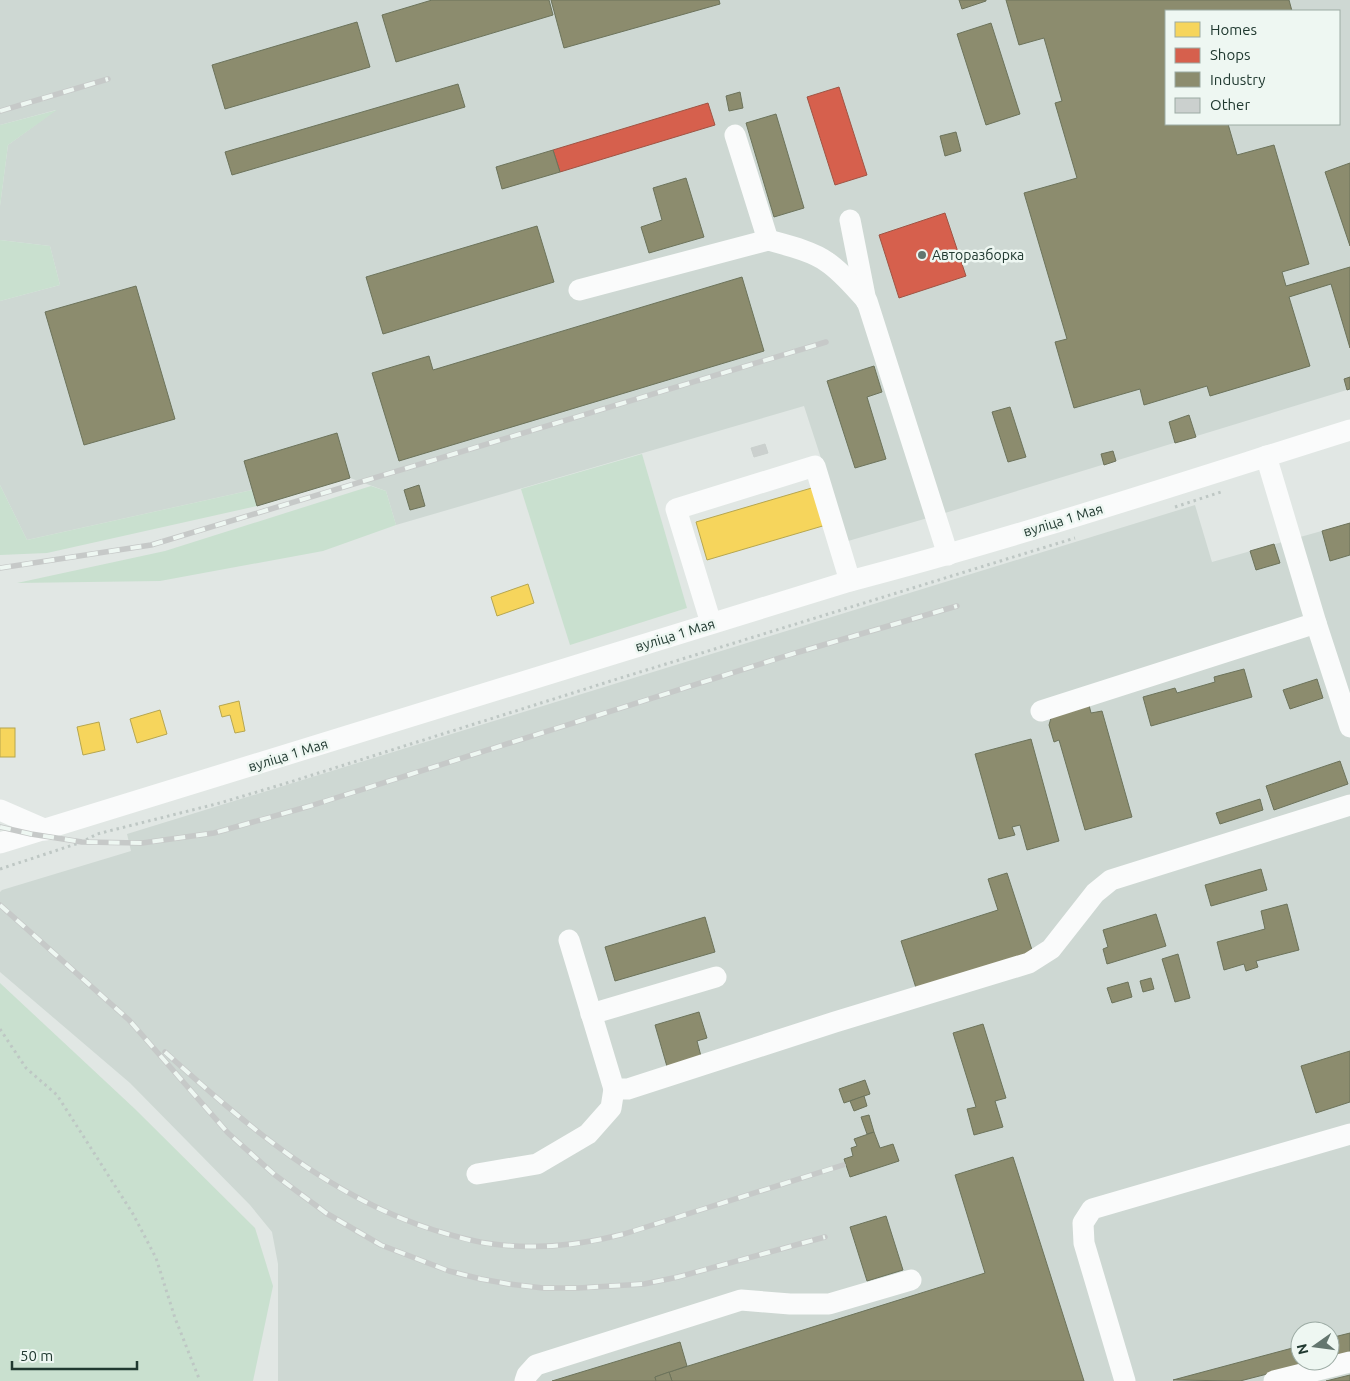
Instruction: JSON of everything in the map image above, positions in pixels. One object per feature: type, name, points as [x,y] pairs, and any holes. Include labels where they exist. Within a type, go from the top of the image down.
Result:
[{"type":"street","points":[[736,135],[768,240]]},
{"type":"street","points":[[850,220],[866,301],[948,555]]},
{"type":"street","points":[[579,290],[768,240],[795,248],[827,261],[866,301]]},
{"type":"street","name":"вуліца 1 Мая","points":[[0,844],[712,623],[850,581],[948,555],[1350,430]]},
{"type":"street","points":[[1266,456],[1316,623],[1350,727]]},
{"type":"street","points":[[712,623],[676,509],[815,466],[850,581]]},
{"type":"street","points":[[1041,711],[1316,623]]},
{"type":"street","points":[[614,1089],[628,1089],[834,1022],[1029,963],[1050,949],[1094,893],[1111,880],[1350,805]]},
{"type":"street","points":[[0,810],[46,830]]},
{"type":"street","points":[[477,1174],[537,1164],[588,1134],[611,1108],[614,1089],[569,940]]},
{"type":"street","points":[[591,1014],[716,977]]},
{"type":"street","points":[[1125,1381],[1084,1243],[1083,1224],[1092,1209],[1350,1134]]},
{"type":"street","points":[[525,1381],[527,1375],[536,1365],[741,1300],[790,1304],[829,1304],[911,1280]]},
{"type":"street","points":[[1274,1381],[1350,1362]]},
{"type":"path","points":[[1174,507],[1229,489]]},
{"type":"path","points":[[0,869],[82,842],[97,834],[220,803],[290,782],[1080,536]]},
{"type":"path","points":[[0,1029],[26,1068],[58,1095],[133,1214],[156,1258],[175,1318],[200,1381]]},
{"type":"shaded area","points":[[0,0],[1350,0],[1350,389],[848,541],[804,406],[396,525],[386,491],[350,478],[257,506],[252,490],[27,540],[0,485],[0,301],[60,285],[50,246],[0,240],[0,206],[8,145],[56,110],[0,125]]},
{"type":"shaded area","points":[[1195,505],[1212,562],[1350,523],[1350,1381],[278,1381],[278,1264],[272,1232],[250,1205],[130,1083],[0,972],[0,892],[2,890],[131,851],[127,834]]},
{"type":"green space","points":[[57,110],[8,145],[0,206],[0,125]]},
{"type":"green space","points":[[0,240],[50,246],[60,285],[0,301]]},
{"type":"green space","points":[[642,454],[687,608],[570,645],[521,489]]},
{"type":"green space","points":[[0,485],[27,540],[252,490],[257,506],[47,553],[0,555]]},
{"type":"green space","points":[[371,486],[386,491],[396,525],[323,551],[160,581],[17,583],[165,551]]},
{"type":"green space","points":[[0,983],[135,1109],[255,1228],[273,1286],[253,1381],[0,1381]]},
{"type":"building: Homes","points":[[815,487],[826,525],[707,560],[696,522]]},
{"type":"building: Homes","points":[[528,584],[534,603],[497,616],[491,597]]},
{"type":"building: Homes","points":[[239,701],[245,731],[235,733],[230,715],[222,717],[219,706]]},
{"type":"building: Homes","points":[[160,710],[167,734],[137,743],[130,719]]},
{"type":"building: Homes","points":[[99,722],[105,750],[83,755],[77,727]]},
{"type":"building: Homes","points":[[0,728],[15,728],[15,757],[0,757]]},
{"type":"building: Shops","points":[[839,87],[867,175],[835,185],[807,97]]},
{"type":"building: Shops","points":[[708,103],[715,125],[560,172],[553,150]]},
{"type":"building: Shops","name":"Авторазборка","points":[[945,213],[966,276],[899,298],[879,235]]},
{"type":"building: Industry","points":[[432,0],[549,0],[553,15],[396,62],[382,15]]},
{"type":"building: Industry","points":[[551,0],[719,0],[720,4],[564,48]]},
{"type":"building: Industry","points":[[959,0],[986,0],[986,1],[962,9]]},
{"type":"building: Industry","points":[[1006,0],[1289,0],[1292,10],[1165,10],[1165,125],[1228,125],[1237,155],[1274,145],[1309,264],[1282,272],[1286,286],[1350,267],[1350,348],[1331,284],[1289,297],[1310,366],[1210,396],[1207,386],[1144,405],[1140,389],[1074,408],[1055,342],[1067,339],[1024,193],[1077,178],[1055,103],[1062,101],[1044,38],[1019,45]]},
{"type":"building: Industry","points":[[357,22],[370,67],[225,109],[212,65]]},
{"type":"building: Industry","points":[[991,23],[1020,114],[986,125],[957,34]]},
{"type":"building: Industry","points":[[458,84],[465,107],[232,175],[225,152]]},
{"type":"building: Industry","points":[[740,92],[743,108],[729,111],[726,96]]},
{"type":"building: Industry","points":[[776,114],[804,208],[774,217],[746,123]]},
{"type":"building: Industry","points":[[956,132],[961,151],[945,156],[940,136]]},
{"type":"building: Industry","points":[[553,150],[560,172],[502,189],[496,167]]},
{"type":"building: Industry","points":[[1350,163],[1350,246],[1325,172]]},
{"type":"building: Industry","points":[[686,178],[704,237],[649,253],[641,227],[662,220],[653,188]]},
{"type":"building: Industry","points":[[537,226],[554,282],[383,334],[366,277]]},
{"type":"building: Industry","points":[[742,277],[764,351],[399,461],[372,373],[429,356],[433,370]]},
{"type":"building: Industry","points":[[136,286],[175,419],[84,445],[45,312]]},
{"type":"building: Industry","points":[[874,366],[882,392],[867,397],[886,459],[855,468],[827,381]]},
{"type":"building: Industry","points":[[1350,377],[1350,389],[1347,390],[1344,379]]},
{"type":"building: Industry","points":[[1010,407],[1026,457],[1008,462],[992,412]]},
{"type":"building: Industry","points":[[1189,415],[1196,437],[1175,443],[1169,422]]},
{"type":"building: Industry","points":[[337,433],[350,478],[257,506],[244,461]]},
{"type":"building: Industry","points":[[1113,451],[1116,461],[1104,465],[1101,454]]},
{"type":"building: Industry","points":[[419,485],[425,506],[410,510],[404,490]]},
{"type":"building: Industry","points":[[1350,523],[1350,555],[1330,561],[1322,531]]},
{"type":"building: Industry","points":[[1274,544],[1280,563],[1256,570],[1250,551]]},
{"type":"building: Industry","points":[[1244,669],[1252,697],[1151,726],[1143,697],[1175,688],[1177,693],[1215,682],[1214,677]]},
{"type":"building: Industry","points":[[1317,679],[1323,698],[1290,709],[1283,690]]},
{"type":"building: Industry","points":[[1088,701],[1091,713],[1102,711],[1132,817],[1085,830],[1059,740],[1054,742],[1049,725],[1053,711]]},
{"type":"building: Industry","points":[[1031,739],[1059,841],[1027,850],[1020,825],[1012,827],[1015,835],[999,839],[975,754]]},
{"type":"building: Industry","points":[[1340,761],[1348,784],[1274,810],[1266,786]]},
{"type":"building: Industry","points":[[1260,799],[1263,810],[1220,824],[1216,813]]},
{"type":"building: Industry","points":[[1261,869],[1267,890],[1211,906],[1205,885]]},
{"type":"building: Industry","points":[[1007,873],[1033,953],[917,991],[901,941],[998,910],[988,879]]},
{"type":"building: Industry","points":[[1287,904],[1299,950],[1256,961],[1258,967],[1246,971],[1244,964],[1224,970],[1217,942],[1265,929],[1261,911]]},
{"type":"building: Industry","points":[[1156,914],[1166,946],[1107,964],[1103,949],[1108,947],[1103,930]]},
{"type":"building: Industry","points":[[705,917],[715,952],[615,981],[605,947]]},
{"type":"building: Industry","points":[[1178,954],[1190,998],[1175,1002],[1162,959]]},
{"type":"building: Industry","points":[[1151,978],[1154,989],[1143,992],[1140,981]]},
{"type":"building: Industry","points":[[1128,982],[1132,997],[1112,1003],[1107,988]]},
{"type":"building: Industry","points":[[699,1012],[707,1038],[697,1041],[702,1060],[668,1070],[655,1025]]},
{"type":"building: Industry","points":[[983,1024],[1006,1098],[995,1101],[1003,1127],[974,1135],[967,1109],[976,1107],[953,1033]]},
{"type":"building: Industry","points":[[1350,1051],[1350,1102],[1316,1113],[1301,1066]]},
{"type":"building: Industry","points":[[865,1080],[870,1094],[844,1103],[839,1089]]},
{"type":"building: Industry","points":[[864,1096],[867,1106],[854,1111],[850,1101]]},
{"type":"building: Industry","points":[[869,1115],[874,1132],[867,1134],[861,1117]]},
{"type":"building: Industry","points":[[874,1132],[880,1148],[893,1144],[899,1161],[850,1177],[844,1159],[853,1156],[851,1148],[857,1146],[854,1139]]},
{"type":"building: Industry","points":[[1013,1157],[1084,1381],[672,1381],[669,1372],[985,1273],[955,1175]]},
{"type":"building: Industry","points":[[886,1216],[903,1270],[867,1281],[850,1227]]},
{"type":"building: Industry","points":[[1350,1333],[1350,1353],[1340,1356],[1340,1336]]},
{"type":"building: Industry","points":[[680,1342],[687,1366],[655,1377],[656,1381],[552,1381]]},
{"type":"building: Industry","points":[[1290,1349],[1290,1368],[1240,1381],[1173,1380]]},
{"type":"building: Industry","points":[[669,1372],[672,1381],[656,1381],[655,1377]]},
{"type":"building: Industry","points":[[1350,1375],[1350,1381],[1326,1381]]},
{"type":"building: Other","points":[[765,444],[768,453],[754,457],[751,448]]},
{"type":"railway","points":[[0,111],[108,79]]},
{"type":"railway","points":[[0,568],[151,545],[826,342]]},
{"type":"railway","points":[[0,827],[82,842],[142,843],[214,833],[310,806],[792,654],[957,606]]},
{"type":"railway","points":[[0,905],[129,1020],[228,1133],[275,1175],[326,1213],[381,1245],[449,1271],[481,1279],[543,1288],[578,1288],[644,1284],[678,1277],[825,1237]]},
{"type":"railway","points":[[165,1052],[258,1132],[290,1156],[359,1199],[396,1216],[434,1230],[486,1243],[526,1247],[576,1244],[608,1238],[843,1165]]},
{"type":"place","name":"Авторазборка","points":[[922,255]]}]
